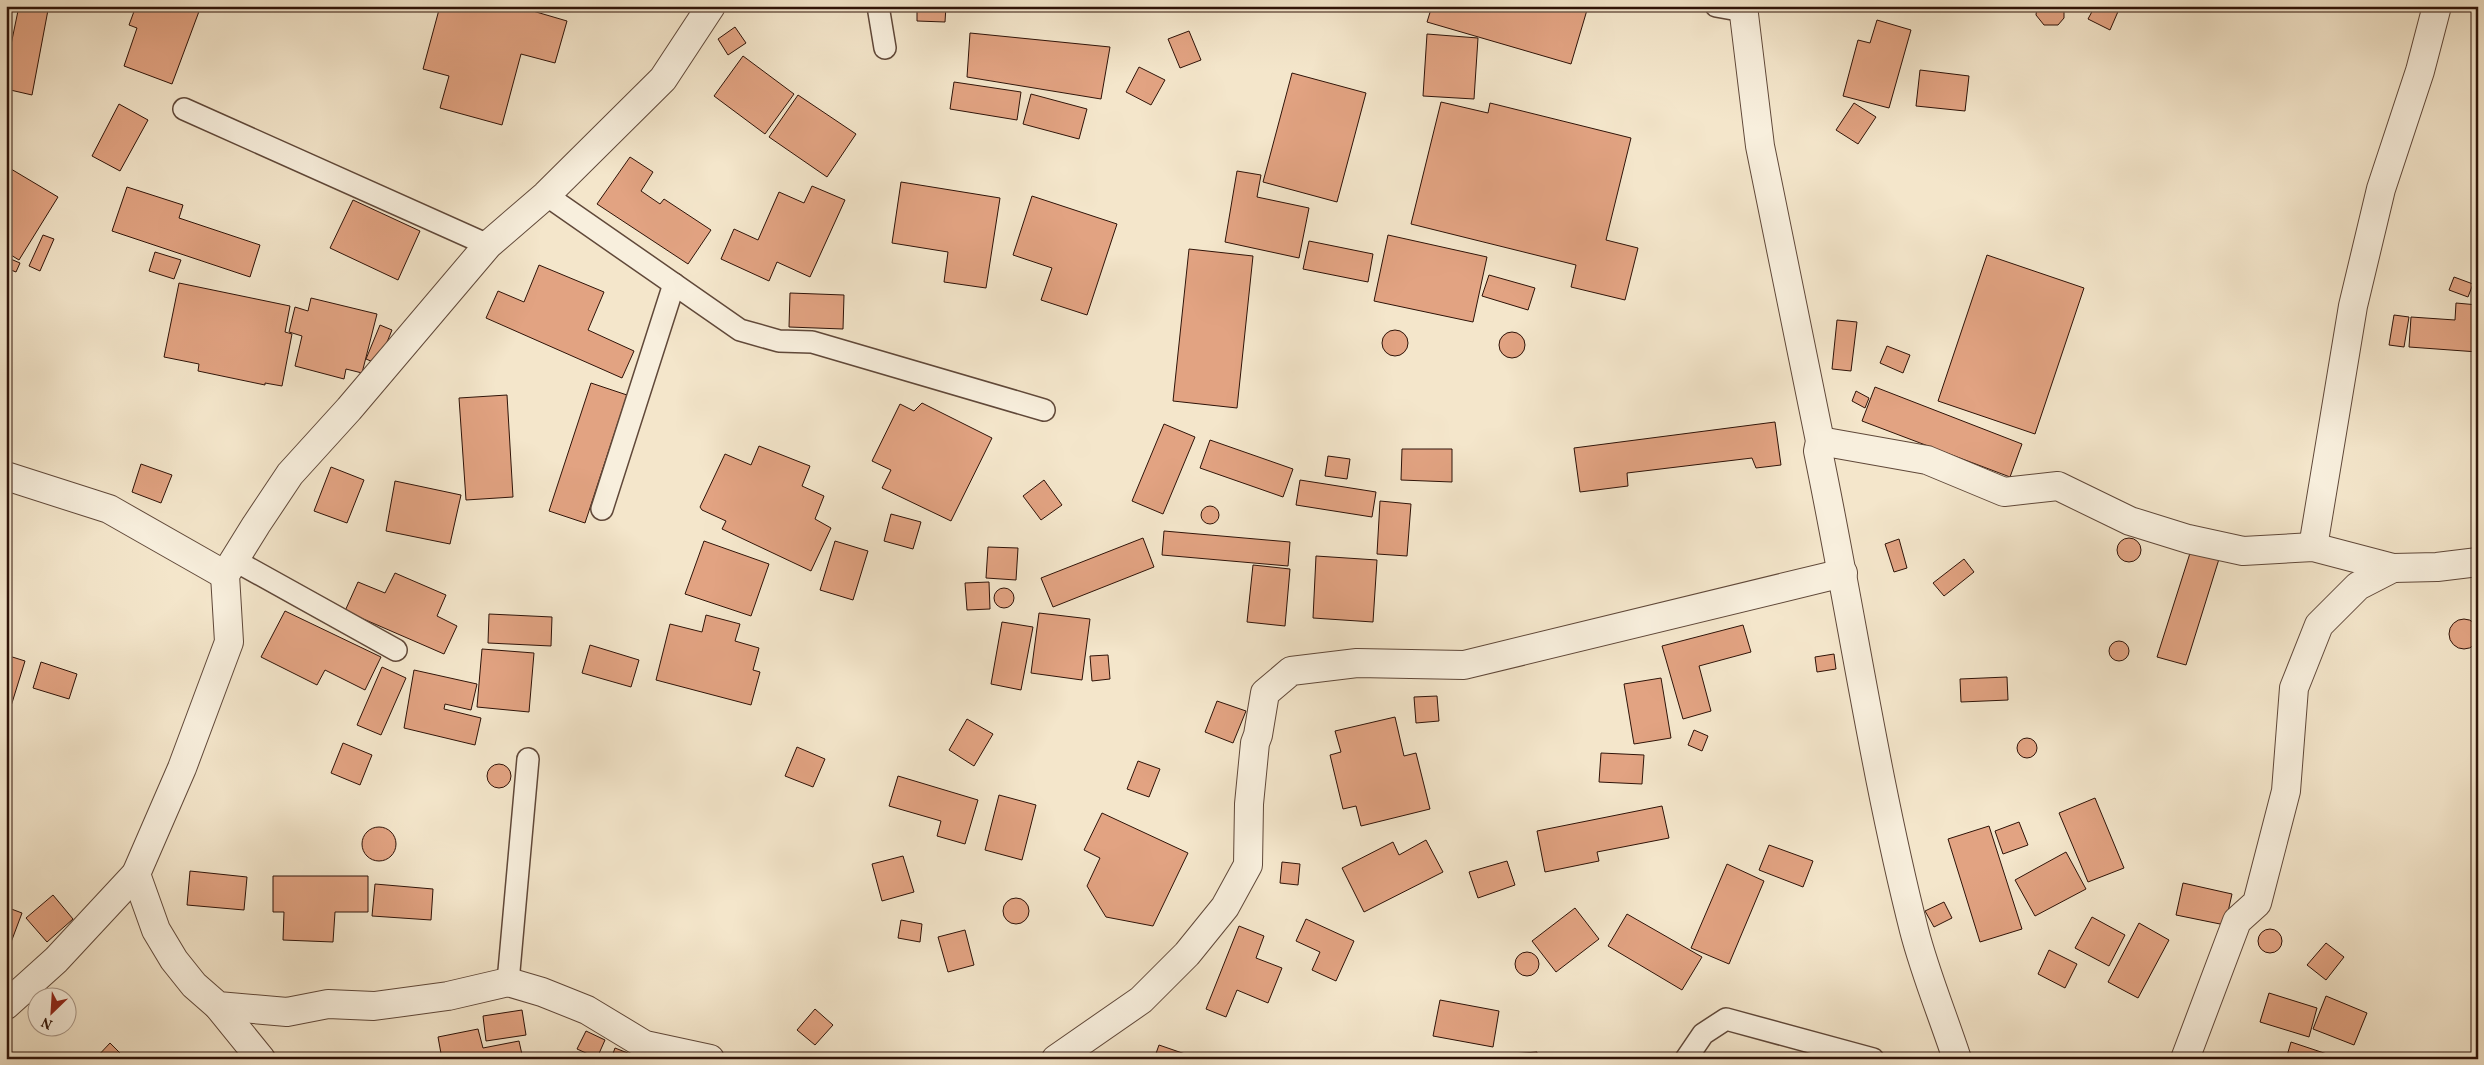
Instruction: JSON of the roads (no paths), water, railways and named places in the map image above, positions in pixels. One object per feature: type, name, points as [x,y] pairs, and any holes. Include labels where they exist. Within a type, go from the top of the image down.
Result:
[{"type":"street","points":[[6,1005],[56,960],[136,874],[182,768],[229,642],[230,567],[290,474],[349,409],[488,244],[546,195],[663,79],[710,6]]},
{"type":"street","points":[[2313,547],[2353,306],[2381,189],[2420,71],[2437,6]]},
{"type":"street","points":[[1744,9],[1760,146],[1820,441],[1818,451],[1844,572],[1891,834],[1914,932],[1957,1059]]},
{"type":"street","points":[[1820,441],[1927,460],[2004,492],[2058,486],[2130,521],[2188,539],[2243,551],[2313,547],[2393,568],[2437,567],[2478,562]]},
{"type":"street","points":[[6,476],[109,509],[230,567]]},
{"type":"street","points":[[2185,1059],[2237,921],[2257,903],[2286,791],[2294,688],[2319,625],[2358,586],[2393,568]]},
{"type":"street","points":[[1056,1059],[1140,1000],[1187,954],[1225,907],[1248,865],[1249,804],[1255,743],[1265,693],[1291,672],[1357,663],[1464,665],[1844,572]]},
{"type":"street","points":[[136,874],[156,930],[174,960],[194,985],[218,1006],[261,1059]]},
{"type":"street","points":[[218,1006],[287,1012],[328,1004],[374,1006],[448,996],[508,982],[542,992],[587,1010],[645,1045],[710,1059]]},
{"type":"lane","points":[[878,6],[885,48]]},
{"type":"lane","points":[[1716,6],[1744,9]]},
{"type":"lane","points":[[184,109],[488,244]]},
{"type":"lane","points":[[546,195],[740,330],[779,342],[812,342],[1044,410]]},
{"type":"lane","points":[[602,509],[674,284]]},
{"type":"lane","points":[[230,567],[396,650]]},
{"type":"lane","points":[[508,982],[528,759]]},
{"type":"lane","points":[[1686,1059],[1703,1034],[1726,1019],[1873,1059]]}]
